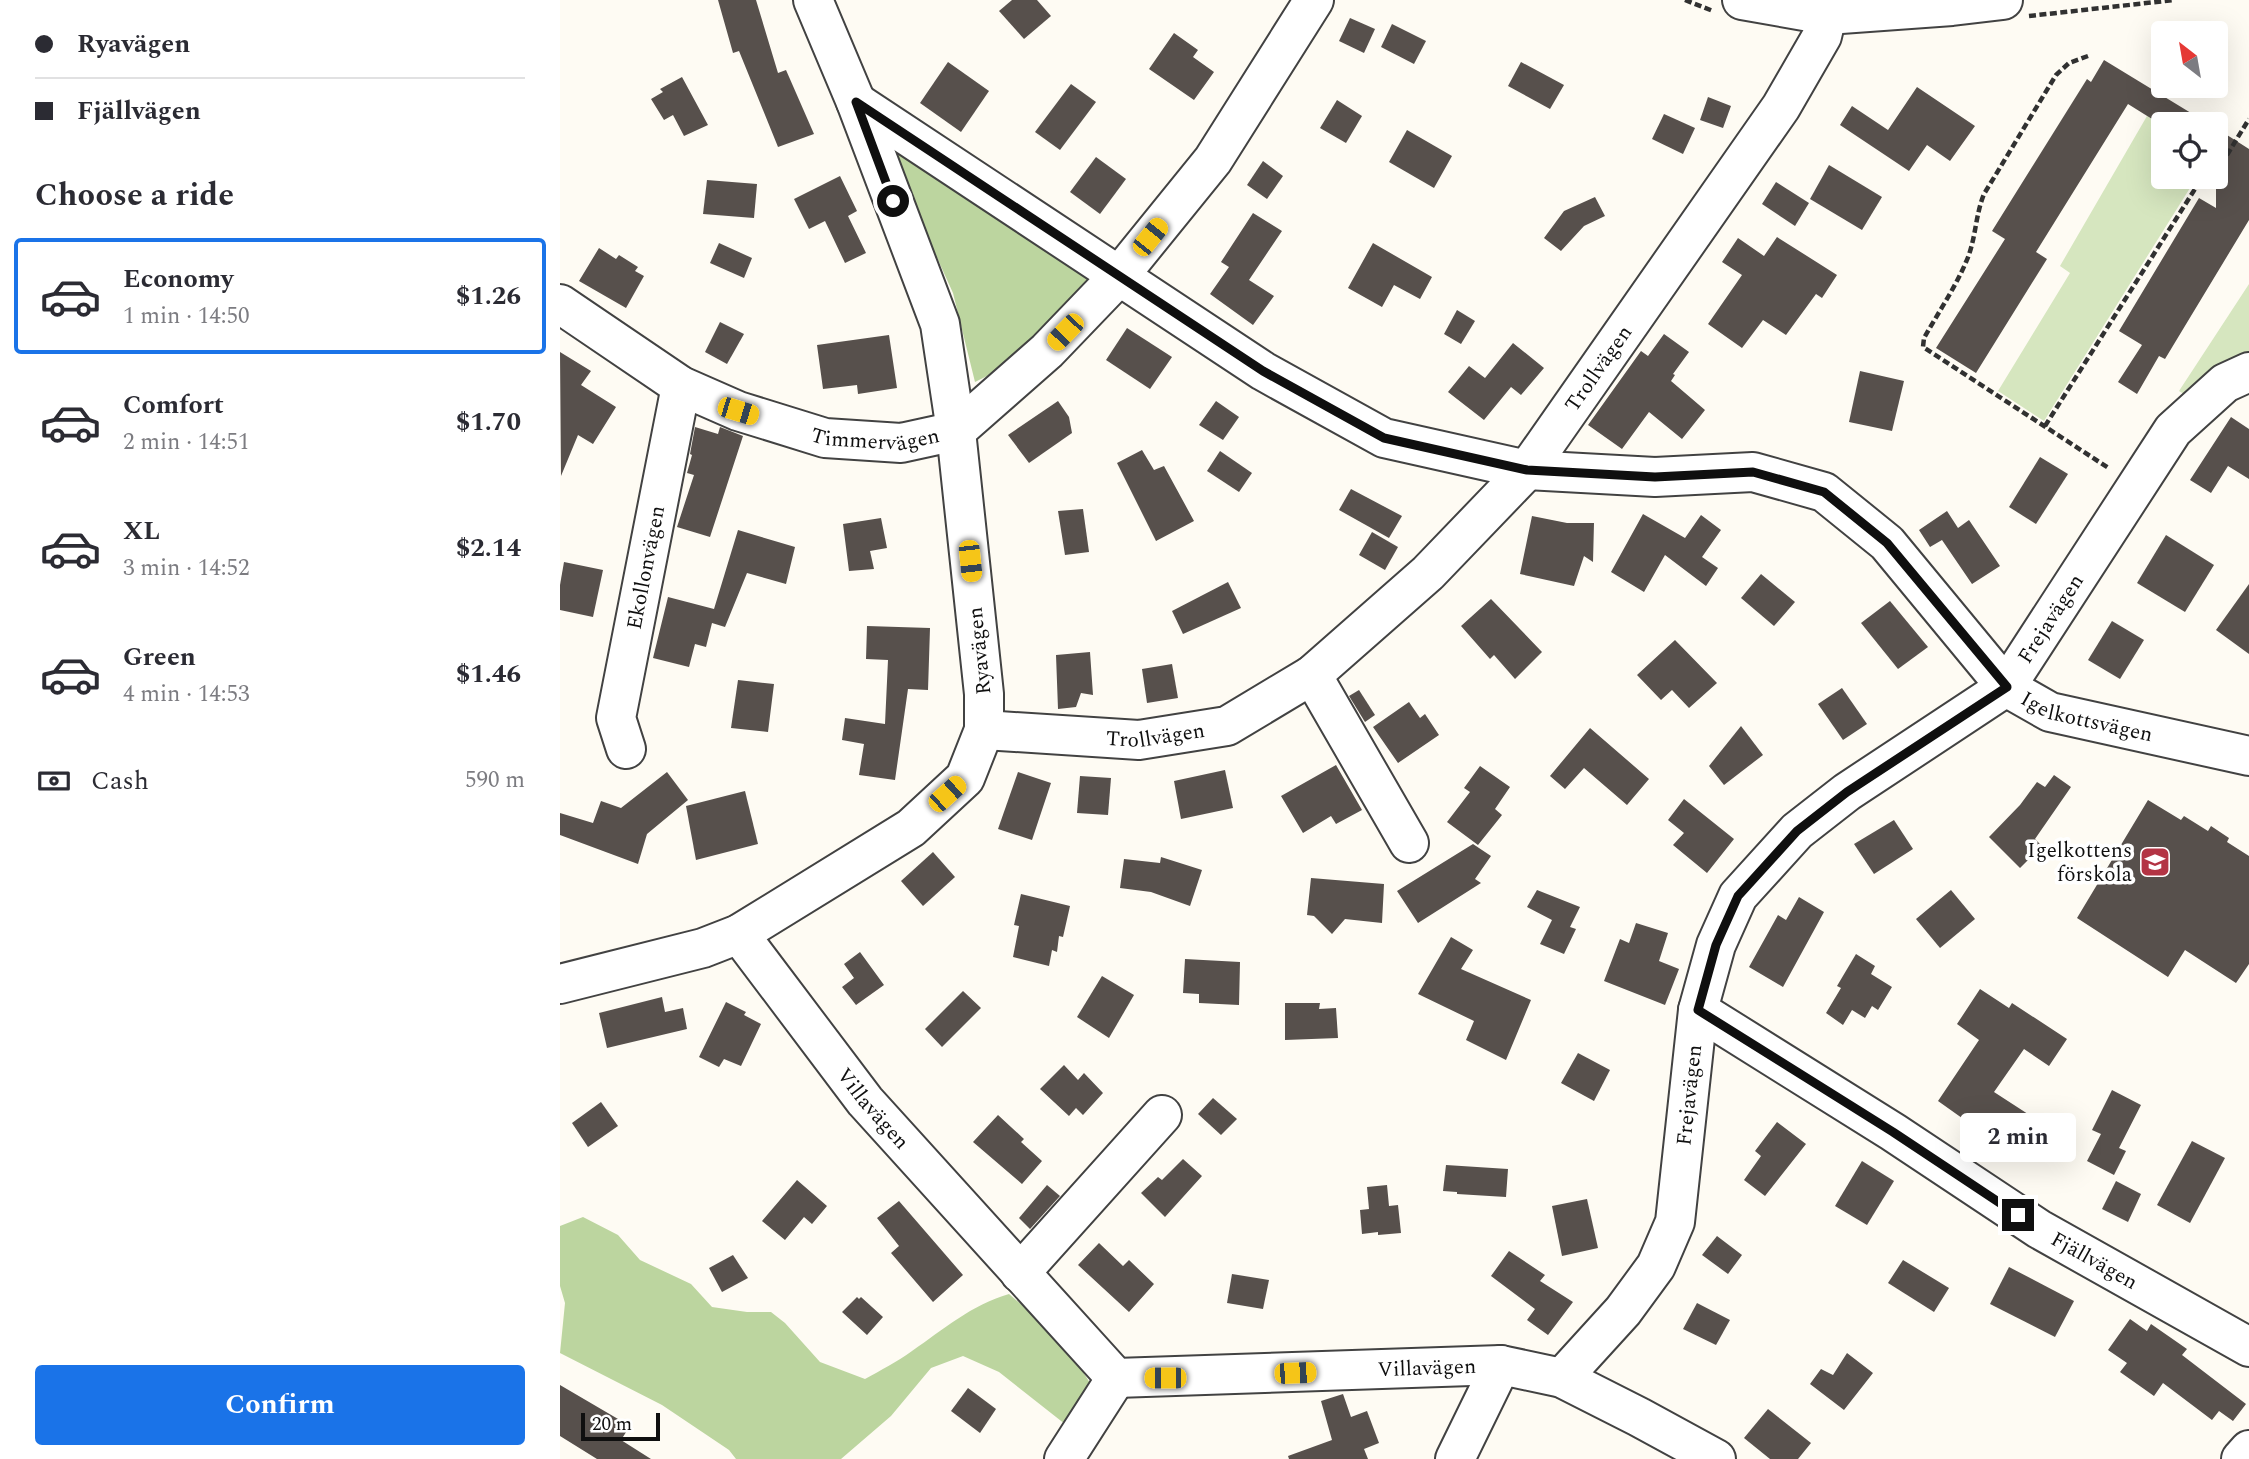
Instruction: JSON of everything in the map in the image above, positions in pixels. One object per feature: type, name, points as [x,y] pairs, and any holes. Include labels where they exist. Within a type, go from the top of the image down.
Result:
[{"type":"street","name":"Ryavägen","points":[[560,984],[704,948],[739,934],[911,828],[965,778],[985,730],[984,694],[956,430],[940,324],[856,102],[813,0]]},
{"type":"street","name":"Timmervägen","points":[[560,304],[681,386],[738,411],[825,438],[901,443],[956,430],[1047,351],[1119,276],[1213,160],[1314,0]]},
{"type":"street","points":[[1742,0],[1827,15],[2003,0]]},
{"type":"street","name":"Trollvägen","points":[[985,730],[1139,740],[1227,726],[1312,675],[1428,573],[1527,470],[1781,107],[1822,36],[1827,15]]},
{"type":"street","name":"Igelkottsvägen","points":[[856,102],[1263,371],[1384,438],[1527,470],[1655,477],[1753,472],[1824,492],[1887,543],[2007,687],[2050,712],[2249,756]]},
{"type":"street","name":"Frejavägen","points":[[1562,1378],[1623,1311],[1656,1266],[1675,1222],[1698,1010],[1716,945],[1738,896],[1797,831],[1847,792],[2007,687],[2173,430],[2225,383],[2249,372]]},
{"type":"street","name":"Ekollonvägen","points":[[626,749],[616,718],[681,386]]},
{"type":"street","points":[[1312,675],[1409,843]]},
{"type":"street","name":"Villavägen","points":[[739,934],[865,1101],[1116,1378],[1501,1365],[1562,1378],[1716,1459]]},
{"type":"street","name":"Fjällvägen","points":[[1698,1010],[1893,1132],[2039,1229],[2249,1347]]},
{"type":"street","points":[[1020,1273],[1162,1115]]},
{"type":"street","points":[[1455,1459],[1501,1365]]},
{"type":"street","points":[[1064,1459],[1116,1378]]},
{"type":"street","points":[[2241,1459],[2249,1450]]},
{"type":"path","points":[[2088,56],[2069,63],[2056,75],[1984,194],[1977,212],[1974,238],[1966,262],[1924,338],[1923,347],[2136,487]]},
{"type":"path","points":[[2228,153],[2249,118]]},
{"type":"path","points":[[2045,426],[2195,189]]},
{"type":"green space","points":[[2147,116],[2151,118],[2151,189],[2189,189],[2044,421],[1998,391],[2070,273],[2060,266]]},
{"type":"green space","points":[[886,135],[1102,279],[1005,367],[975,382],[953,293]]},
{"type":"green space","points":[[2249,284],[2249,352],[2219,369],[2187,396],[2179,391]]},
{"type":"green space","points":[[583,1217],[618,1235],[640,1260],[691,1284],[712,1307],[771,1312],[785,1323],[820,1362],[865,1379],[901,1359],[970,1311],[1009,1294],[1062,1339],[1090,1383],[1070,1428],[999,1372],[963,1356],[931,1368],[891,1416],[841,1459],[736,1459],[729,1450],[662,1405],[560,1353],[565,1303],[560,1286],[560,1226]]},
{"type":"building","points":[[718,0],[756,0],[778,73],[786,70],[814,134],[778,147],[739,51],[733,53]]},
{"type":"building","points":[[1012,0],[1037,0],[1051,16],[1024,39],[999,11]]},
{"type":"building","points":[[1350,18],[1375,29],[1364,53],[1339,41]]},
{"type":"building","points":[[1392,24],[1426,41],[1414,64],[1381,47]]},
{"type":"building","points":[[1174,33],[1198,50],[1193,57],[1214,72],[1194,100],[1149,69]]},
{"type":"building","points":[[2104,60],[2151,89],[2151,98],[2166,98],[2189,112],[2151,112],[2151,118],[2128,104],[2036,252],[2047,259],[1976,373],[1936,348],[2005,239],[1992,231],[2087,79],[2091,82]]},
{"type":"building","points":[[948,62],[989,91],[961,132],[920,103]]},
{"type":"building","points":[[1521,62],[1564,85],[1550,109],[1508,86]]},
{"type":"building","points":[[682,77],[708,125],[684,136],[673,115],[664,120],[651,99],[663,92],[660,89]]},
{"type":"building","points":[[1071,84],[1096,102],[1060,150],[1035,132]]},
{"type":"building","points":[[1917,87],[1975,126],[1950,161],[1927,145],[1909,171],[1840,125],[1852,106],[1888,130]]},
{"type":"building","points":[[1708,97],[1731,106],[1723,128],[1700,120]]},
{"type":"building","points":[[1337,100],[1362,116],[1346,143],[1320,128]]},
{"type":"building","points":[[1664,114],[1695,128],[1683,154],[1652,139]]},
{"type":"building","points":[[1407,130],[1452,156],[1434,188],[1389,162]]},
{"type":"building","points":[[2228,136],[2249,149],[2249,220],[2165,359],[2159,356],[2137,394],[2118,382],[2142,345],[2119,331],[2199,198],[2216,208],[2216,189],[2228,189]]},
{"type":"building","points":[[1096,157],[1126,179],[1100,214],[1070,192]]},
{"type":"building","points":[[1263,161],[1283,176],[1267,199],[1247,185]]},
{"type":"building","points":[[1829,165],[1882,197],[1862,230],[1810,199]]},
{"type":"building","points":[[840,176],[857,211],[848,216],[866,253],[845,263],[825,221],[809,229],[794,199]]},
{"type":"building","points":[[707,180],[757,184],[754,218],[703,214]]},
{"type":"building","points":[[1776,182],[1809,203],[1795,226],[1762,204]]},
{"type":"building","points":[[1595,197],[1605,216],[1584,226],[1561,251],[1544,238],[1564,211]]},
{"type":"building","points":[[1253,213],[1282,231],[1249,280],[1274,296],[1253,325],[1210,294],[1229,267],[1221,262]]},
{"type":"building","points":[[1777,237],[1837,275],[1822,298],[1816,294],[1786,335],[1763,320],[1742,348],[1708,324],[1742,275],[1722,262],[1738,238],[1764,256]]},
{"type":"building","points":[[719,243],[752,258],[744,278],[710,263]]},
{"type":"building","points":[[1373,243],[1432,277],[1420,299],[1394,285],[1382,307],[1348,288]]},
{"type":"building","points":[[599,248],[616,259],[619,255],[638,267],[635,271],[644,276],[626,308],[579,281]]},
{"type":"building","points":[[1457,310],[1475,321],[1461,344],[1444,334]]},
{"type":"building","points":[[720,322],[744,334],[727,364],[705,352]]},
{"type":"building","points":[[1127,328],[1172,357],[1150,389],[1106,360]]},
{"type":"building","points":[[1664,334],[1689,352],[1671,381],[1705,410],[1682,439],[1649,412],[1622,449],[1588,425],[1641,351],[1648,356]]},
{"type":"building","points":[[889,335],[897,388],[858,394],[857,385],[823,389],[817,345]]},
{"type":"building","points":[[1513,343],[1544,368],[1521,395],[1511,387],[1484,420],[1448,392],[1469,366],[1485,378]]},
{"type":"building","points":[[560,352],[591,371],[581,385],[616,407],[593,444],[578,435],[561,476]]},
{"type":"building","points":[[1860,371],[1904,381],[1892,431],[1849,422]]},
{"type":"building","points":[[1058,401],[1069,417],[1072,433],[1029,463],[1008,435]]},
{"type":"building","points":[[1216,401],[1239,417],[1223,440],[1199,425]]},
{"type":"building","points":[[2231,417],[2249,429],[2249,479],[2228,466],[2211,493],[2190,480]]},
{"type":"building","points":[[695,427],[718,434],[720,427],[743,436],[710,537],[677,527],[694,475],[687,473]]},
{"type":"building","points":[[1142,450],[1154,470],[1164,466],[1194,521],[1156,541],[1117,463]]},
{"type":"building","points":[[1220,451],[1252,473],[1239,492],[1207,471]]},
{"type":"building","points":[[2040,457],[2068,474],[2036,524],[2009,507]]},
{"type":"building","points":[[1351,489],[1402,516],[1389,538],[1339,510]]},
{"type":"building","points":[[1083,509],[1089,552],[1065,555],[1058,511]]},
{"type":"building","points":[[1947,511],[1958,528],[1969,520],[2000,566],[1972,584],[1942,540],[1930,547],[1919,530]]},
{"type":"building","points":[[1643,514],[1685,538],[1701,515],[1721,530],[1702,557],[1718,568],[1706,586],[1665,555],[1644,592],[1611,572]]},
{"type":"building","points":[[1532,516],[1567,523],[1594,523],[1593,562],[1584,556],[1574,586],[1520,574]]},
{"type":"building","points":[[881,518],[887,548],[870,551],[874,569],[849,571],[843,524]]},
{"type":"building","points":[[738,530],[795,547],[786,584],[747,573],[725,627],[712,623],[706,647],[695,644],[689,667],[653,658],[668,597],[714,609]]},
{"type":"building","points":[[1372,532],[1398,547],[1385,570],[1359,555]]},
{"type":"building","points":[[2166,535],[2214,565],[2185,612],[2137,583]]},
{"type":"building","points":[[564,562],[603,570],[593,617],[560,610]]},
{"type":"building","points":[[1761,574],[1795,602],[1774,626],[1741,598]]},
{"type":"building","points":[[1228,582],[1241,608],[1183,634],[1172,611]]},
{"type":"building","points":[[2249,584],[2249,654],[2216,630]]},
{"type":"building","points":[[1491,599],[1542,652],[1515,679],[1494,655],[1490,659],[1461,626]]},
{"type":"building","points":[[1890,601],[1928,647],[1898,669],[1861,623]]},
{"type":"building","points":[[2112,621],[2144,640],[2120,679],[2088,660]]},
{"type":"building","points":[[867,626],[930,628],[928,690],[908,689],[895,780],[859,775],[864,744],[842,740],[845,718],[885,724],[888,660],[866,659]]},
{"type":"building","points":[[1675,640],[1717,683],[1689,708],[1672,690],[1661,700],[1637,675]]},
{"type":"building","points":[[1090,652],[1093,695],[1081,693],[1076,707],[1058,709],[1056,655]]},
{"type":"building","points":[[1172,664],[1178,698],[1147,703],[1142,669]]},
{"type":"building","points":[[738,680],[774,684],[768,732],[731,728]]},
{"type":"building","points":[[1842,688],[1867,724],[1843,740],[1818,704]]},
{"type":"building","points":[[1359,690],[1375,715],[1365,722],[1349,696]]},
{"type":"building","points":[[1409,702],[1420,718],[1425,714],[1439,735],[1398,763],[1373,727]]},
{"type":"building","points":[[1741,726],[1763,755],[1724,785],[1709,766]]},
{"type":"building","points":[[1590,728],[1649,779],[1627,805],[1584,768],[1565,789],[1550,776]]},
{"type":"building","points":[[1336,765],[1362,810],[1336,824],[1331,816],[1303,833],[1281,796]]},
{"type":"building","points":[[1480,766],[1510,787],[1495,809],[1502,815],[1478,845],[1447,822],[1470,792],[1464,788]]},
{"type":"building","points":[[1225,770],[1233,808],[1181,819],[1174,781]]},
{"type":"building","points":[[667,772],[688,800],[647,834],[638,864],[560,835],[560,813],[593,823],[601,801],[621,808]]},
{"type":"building","points":[[1018,772],[1051,783],[1032,840],[998,829]]},
{"type":"building","points":[[2054,775],[2071,787],[2035,839],[2042,846],[2020,868],[1989,837],[2020,805],[2037,782],[2045,787]]},
{"type":"building","points":[[1080,776],[1111,778],[1108,815],[1077,813]]},
{"type":"building","points":[[745,791],[758,844],[696,860],[686,806]]},
{"type":"building","points":[[1684,799],[1734,839],[1707,873],[1673,845],[1684,833],[1668,820]]},
{"type":"building","points":[[2148,800],[2181,820],[2184,816],[2208,831],[2211,826],[2229,838],[2227,842],[2249,856],[2249,964],[2236,983],[2185,950],[2168,977],[2077,918]]},
{"type":"building","points":[[1894,820],[1913,849],[1874,874],[1854,844]]},
{"type":"building","points":[[1473,844],[1491,856],[1475,879],[1481,883],[1418,923],[1397,891]]},
{"type":"building","points":[[933,852],[955,877],[923,906],[901,881]]},
{"type":"building","points":[[1161,857],[1202,870],[1190,906],[1151,892],[1120,888],[1124,859],[1160,863]]},
{"type":"building","points":[[1311,878],[1384,884],[1382,923],[1345,919],[1332,934],[1314,916],[1307,915]]},
{"type":"building","points":[[1537,890],[1580,907],[1570,927],[1576,929],[1564,954],[1540,944],[1552,920],[1527,907]]},
{"type":"building","points":[[1951,890],[1975,919],[1940,948],[1916,919]]},
{"type":"building","points":[[1021,894],[1070,906],[1063,937],[1059,936],[1057,952],[1052,950],[1049,966],[1013,957],[1019,926],[1014,925]]},
{"type":"building","points":[[1799,897],[1824,912],[1783,987],[1749,967],[1778,915],[1786,920]]},
{"type":"building","points":[[1636,923],[1668,933],[1659,961],[1679,969],[1665,1005],[1604,981],[1620,939],[1629,943]]},
{"type":"building","points":[[1451,937],[1473,950],[1461,969],[1531,1000],[1506,1060],[1466,1040],[1474,1021],[1418,994]]},
{"type":"building","points":[[860,952],[884,985],[856,1005],[842,987],[854,978],[844,964]]},
{"type":"building","points":[[1856,954],[1875,966],[1871,974],[1892,987],[1878,1010],[1872,1006],[1865,1018],[1852,1010],[1843,1025],[1826,1013],[1841,988],[1837,986]]},
{"type":"building","points":[[1185,959],[1240,962],[1239,1005],[1199,1003],[1199,994],[1183,993]]},
{"type":"building","points":[[1102,976],[1134,995],[1109,1038],[1077,1017]]},
{"type":"building","points":[[1980,989],[2009,1008],[2012,1003],[2067,1039],[2049,1066],[2024,1049],[1994,1092],[2031,1116],[2007,1150],[1938,1101],[1979,1040],[1957,1024]]},
{"type":"building","points":[[963,991],[981,1008],[942,1047],[925,1029]]},
{"type":"building","points":[[662,997],[665,1012],[683,1008],[687,1029],[607,1048],[599,1013]]},
{"type":"building","points":[[726,1002],[746,1012],[744,1015],[761,1024],[741,1066],[724,1059],[719,1067],[699,1057]]},
{"type":"building","points":[[1285,1003],[1320,1003],[1319,1009],[1336,1008],[1338,1038],[1285,1040]]},
{"type":"building","points":[[1578,1053],[1610,1070],[1594,1101],[1561,1083]]},
{"type":"building","points":[[1064,1065],[1078,1080],[1084,1073],[1103,1093],[1083,1115],[1076,1108],[1069,1116],[1040,1089]]},
{"type":"building","points":[[2112,1090],[2141,1105],[2119,1148],[2126,1151],[2114,1175],[2087,1161],[2101,1134],[2092,1130]]},
{"type":"building","points":[[1213,1098],[1237,1119],[1221,1135],[1198,1114]]},
{"type":"building","points":[[601,1102],[618,1126],[588,1147],[572,1123]]},
{"type":"building","points":[[998,1115],[1024,1139],[1021,1142],[1042,1161],[1022,1184],[973,1142]]},
{"type":"building","points":[[1777,1122],[1806,1144],[1765,1196],[1744,1180],[1761,1156],[1755,1151]]},
{"type":"building","points":[[2192,1141],[2225,1158],[2190,1223],[2157,1205]]},
{"type":"building","points":[[1183,1159],[1202,1176],[1165,1217],[1141,1193],[1158,1177],[1162,1180]]},
{"type":"building","points":[[1862,1161],[1894,1181],[1867,1225],[1835,1206]]},
{"type":"building","points":[[1446,1165],[1508,1169],[1506,1197],[1443,1191]]},
{"type":"building","points":[[797,1180],[827,1206],[812,1224],[804,1217],[785,1240],[762,1221]]},
{"type":"building","points":[[2116,1181],[2141,1194],[2128,1222],[2102,1209]]},
{"type":"building","points":[[1047,1185],[1060,1196],[1030,1229],[1019,1218]]},
{"type":"building","points":[[1387,1185],[1389,1206],[1398,1205],[1401,1233],[1362,1234],[1360,1210],[1369,1209],[1367,1187]]},
{"type":"building","points":[[1587,1199],[1598,1248],[1562,1256],[1552,1206]]},
{"type":"building","points":[[899,1201],[963,1275],[933,1302],[891,1253],[899,1246],[877,1218]]},
{"type":"building","points":[[1717,1236],[1742,1255],[1728,1274],[1702,1255]]},
{"type":"building","points":[[1099,1243],[1123,1266],[1129,1260],[1154,1284],[1129,1312],[1078,1265]]},
{"type":"building","points":[[1509,1251],[1545,1275],[1540,1281],[1573,1302],[1548,1335],[1527,1320],[1535,1309],[1491,1276]]},
{"type":"building","points":[[733,1255],[748,1278],[722,1292],[709,1268]]},
{"type":"building","points":[[1903,1260],[1949,1288],[1934,1312],[1888,1283]]},
{"type":"building","points":[[2009,1267],[2074,1301],[2055,1337],[1990,1304]]},
{"type":"building","points":[[1232,1274],[1269,1280],[1263,1309],[1227,1303]]},
{"type":"building","points":[[857,1297],[861,1297],[883,1317],[867,1335],[842,1312]]},
{"type":"building","points":[[1697,1303],[1730,1320],[1716,1345],[1683,1329]]},
{"type":"building","points":[[2130,1319],[2147,1331],[2151,1324],[2187,1349],[2182,1355],[2246,1404],[2233,1421],[2219,1411],[2212,1420],[2163,1383],[2154,1396],[2120,1372],[2127,1363],[2108,1350]]},
{"type":"building","points":[[1847,1353],[1873,1373],[1844,1410],[1810,1384],[1821,1369],[1833,1375]]},
{"type":"building","points":[[560,1385],[630,1426],[621,1440],[651,1459],[597,1459],[560,1436]]},
{"type":"building","points":[[968,1388],[996,1409],[980,1433],[951,1411]]},
{"type":"building","points":[[1343,1394],[1351,1417],[1367,1411],[1379,1443],[1364,1449],[1368,1459],[1289,1459],[1288,1456],[1332,1440],[1321,1401]]},
{"type":"building","points":[[1768,1409],[1811,1443],[1798,1459],[1770,1459],[1744,1438]]},
{"type":"place","name":"Igelkottens förskola","points":[[2155,862]]},
{"type":"route","points":[[893,201],[856,102],[1263,371],[1384,438],[1527,470],[1655,477],[1753,472],[1824,492],[1887,543],[1940,610],[2007,687],[1847,792],[1797,831],[1738,896],[1716,945],[1698,1010],[1893,1132],[2018,1215]]}]
